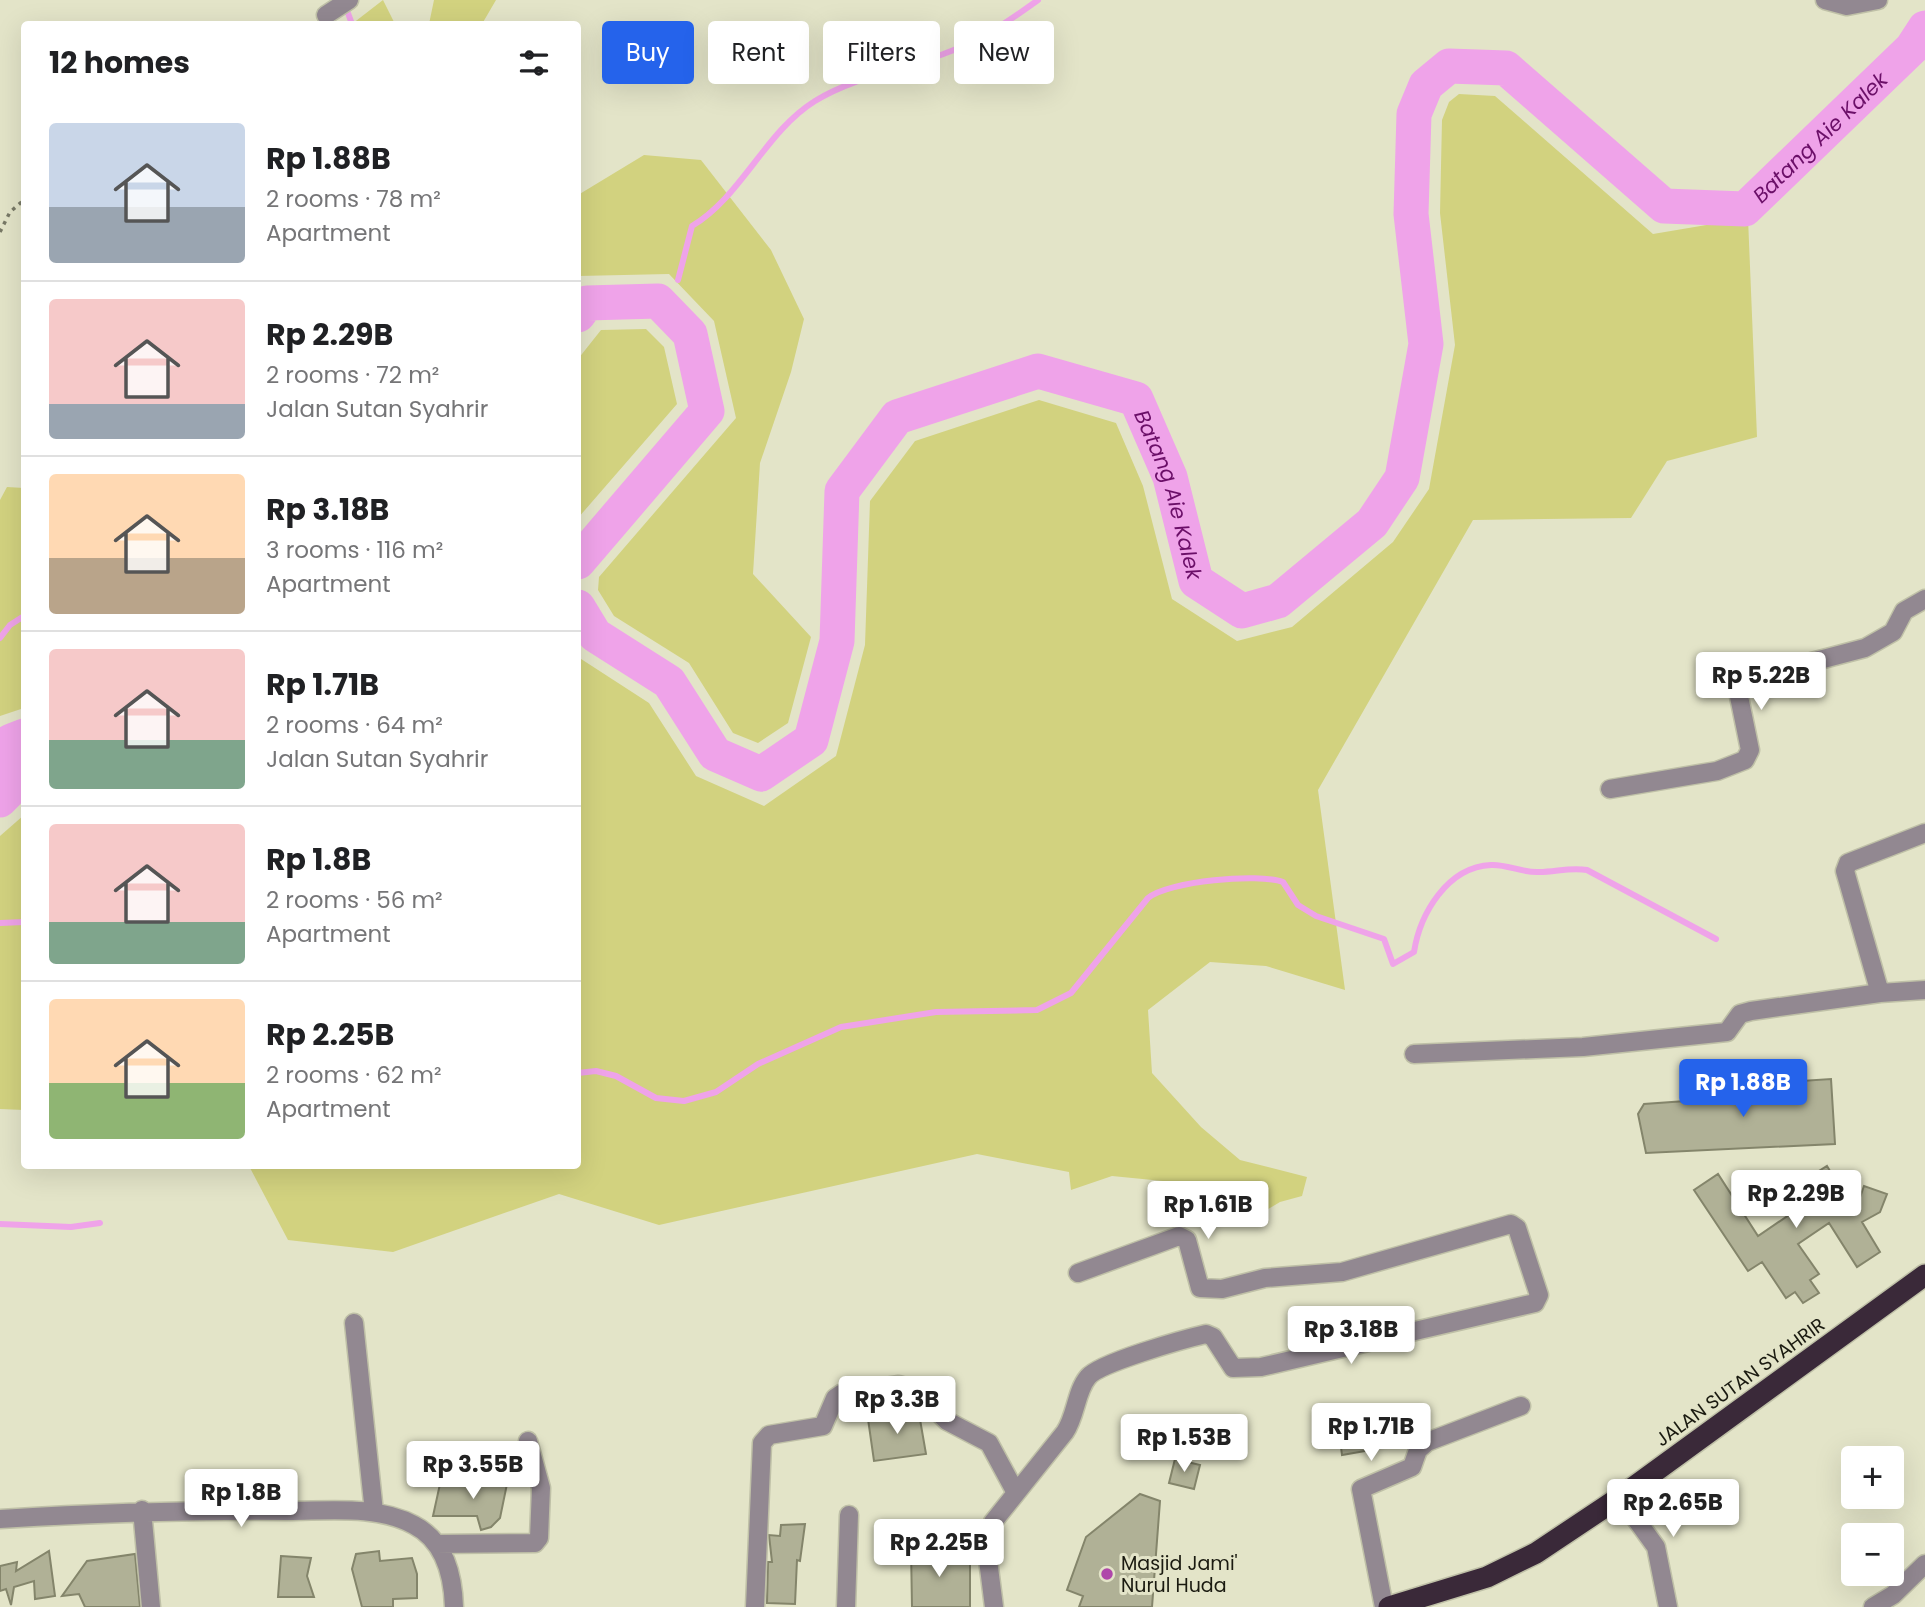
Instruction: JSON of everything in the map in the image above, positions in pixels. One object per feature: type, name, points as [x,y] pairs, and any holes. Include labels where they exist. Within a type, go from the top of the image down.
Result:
[{"type":"highway","name":"JALAN SUTAN SYAHRIR","points":[[1387,1607],[1450,1590],[1511,1567],[1536,1553],[1620,1497],[1925,1275]]},
{"type":"street","points":[[326,15],[349,0]]},
{"type":"street","points":[[1825,0],[1847,6],[1878,0]]},
{"type":"street","points":[[1610,789],[1717,771],[1745,760],[1750,750],[1736,681],[1866,648],[1893,632],[1904,611],[1925,599]]},
{"type":"street","points":[[1880,993],[1845,870],[1848,863],[1925,832]]},
{"type":"street","points":[[1414,1054],[1583,1047],[1727,1032],[1746,1012],[1880,993],[1925,990]]},
{"type":"street","points":[[994,1607],[987,1552],[993,1522],[1074,1418],[1083,1384],[1098,1369],[1206,1334],[1213,1337],[1233,1368],[1261,1367],[1535,1303],[1539,1295],[1517,1228],[1511,1224],[1342,1272],[1265,1278],[1222,1289],[1200,1288],[1187,1240],[1179,1236],[1078,1273]]},
{"type":"street","points":[[354,1323],[374,1512]]},
{"type":"street","points":[[755,1607],[762,1443],[769,1435],[823,1426],[841,1394],[899,1385],[916,1390],[947,1421],[989,1443],[1016,1493]]},
{"type":"street","points":[[1387,1607],[1361,1489],[1412,1467],[1418,1450],[1427,1442],[1521,1406]]},
{"type":"street","points":[[436,1544],[535,1543],[539,1538],[541,1488],[528,1441]]},
{"type":"street","points":[[1620,1497],[1656,1547],[1668,1607]]},
{"type":"street","points":[[142,1510],[151,1607]]},
{"type":"street","points":[[0,1519],[142,1510],[374,1512],[416,1526],[436,1544],[447,1560],[454,1607]]},
{"type":"street","points":[[846,1607],[849,1515]]},
{"type":"street","points":[[1873,1607],[1893,1595],[1925,1564]]},
{"type":"path","points":[[0,232],[10,212],[21,203]]},
{"type":"shaded area","points":[[383,0],[394,21],[356,21]]},
{"type":"shaded area","points":[[434,0],[496,0],[484,21],[430,21]]},
{"type":"shaded area","points":[[1459,94],[1495,96],[1653,234],[1748,218],[1757,437],[1667,461],[1631,518],[1473,520],[1318,790],[1345,990],[1266,966],[1210,962],[1148,1010],[1152,1073],[1201,1127],[1240,1160],[1307,1177],[1302,1196],[1280,1202],[1255,1217],[1238,1216],[1202,1202],[1183,1183],[1112,1176],[1071,1190],[1069,1172],[977,1154],[659,1225],[559,1194],[393,1252],[288,1240],[251,1169],[581,1169],[581,659],[649,703],[696,776],[764,806],[836,756],[865,645],[870,501],[915,441],[1039,400],[1116,423],[1143,486],[1172,599],[1237,641],[1292,627],[1393,542],[1429,489],[1455,345],[1440,213],[1442,120],[1449,102]]},
{"type":"shaded area","points":[[644,155],[701,160],[771,250],[804,319],[791,372],[760,463],[753,574],[811,637],[788,723],[758,743],[733,733],[689,663],[614,616],[598,590],[599,577],[736,418],[714,321],[669,274],[581,276],[581,193]]},
{"type":"shaded area","points":[[646,329],[664,347],[677,404],[581,515],[581,355],[601,330]]},
{"type":"shaded area","points":[[7,487],[21,488],[21,709],[0,716],[0,500]]},
{"type":"shaded area","points":[[21,818],[21,1110],[0,1109],[0,836]]},
{"type":"building","points":[[1831,1079],[1835,1144],[1646,1153],[1638,1114],[1644,1104],[1728,1098],[1728,1086]]},
{"type":"building","points":[[1827,1166],[1855,1212],[1864,1186],[1887,1194],[1880,1212],[1862,1222],[1880,1252],[1857,1267],[1829,1223],[1798,1244],[1819,1274],[1810,1280],[1819,1293],[1803,1303],[1795,1292],[1786,1298],[1762,1262],[1748,1271],[1694,1190],[1718,1174],[1758,1236],[1814,1198],[1803,1181]]},
{"type":"building","points":[[918,1408],[926,1454],[874,1461],[868,1419]]},
{"type":"building","points":[[1368,1435],[1371,1450],[1342,1455],[1340,1439]]},
{"type":"building","points":[[1175,1459],[1200,1465],[1194,1489],[1169,1483]]},
{"type":"building","points":[[508,1479],[500,1518],[491,1527],[481,1530],[477,1516],[433,1516],[440,1484]]},
{"type":"building","points":[[1140,1494],[1160,1501],[1152,1607],[1079,1607],[1083,1596],[1067,1590],[1086,1537]]},
{"type":"building","points":[[805,1524],[800,1561],[797,1560],[795,1604],[767,1603],[768,1562],[772,1562],[769,1535],[780,1536],[781,1525]]},
{"type":"building","points":[[953,1547],[953,1564],[970,1564],[970,1607],[912,1607],[911,1548]]},
{"type":"building","points":[[49,1551],[55,1596],[35,1599],[34,1581],[14,1587],[11,1605],[6,1589],[0,1591],[0,1566],[17,1562],[16,1571]]},
{"type":"building","points":[[379,1551],[380,1561],[412,1558],[417,1574],[417,1598],[393,1599],[393,1607],[362,1607],[352,1569],[356,1554]]},
{"type":"building","points":[[135,1554],[140,1607],[85,1607],[79,1594],[62,1596],[87,1561]]},
{"type":"building","points":[[281,1556],[311,1558],[307,1576],[314,1597],[278,1597]]},
{"type":"waterway","points":[[678,280],[692,226],[725,198],[797,114],[815,101],[846,86],[971,43],[1038,0]]},
{"type":"waterway","points":[[345,5],[351,21]]},
{"type":"waterway","name":"Batang Aie Kalek","points":[[581,612],[595,635],[669,682],[715,754],[761,774],[811,740],[837,641],[842,491],[897,417],[1038,371],[1136,399],[1170,477],[1196,581],[1242,611],[1278,601],[1372,523],[1402,478],[1426,344],[1411,214],[1414,114],[1426,85],[1449,66],[1506,68],[1664,206],[1745,209],[1912,48],[1925,28]]},
{"type":"waterway","name":"Batang Aie Kalek","points":[[581,311],[587,303],[658,301],[690,334],[707,411],[581,558]]},
{"type":"waterway","points":[[0,638],[10,625],[21,618]]},
{"type":"waterway","name":"Batang Aie Kalek","points":[[0,800],[7,793],[11,741],[21,737]]},
{"type":"waterway","points":[[581,1073],[596,1071],[616,1076],[656,1098],[684,1101],[716,1092],[758,1064],[841,1027],[936,1012],[1037,1010],[1071,993],[1148,898],[1174,887],[1214,880],[1255,878],[1283,882],[1298,905],[1316,916],[1384,939],[1393,964],[1414,952],[1429,908],[1449,883],[1461,874],[1491,865],[1533,872],[1587,870],[1716,939]]},
{"type":"waterway","points":[[0,923],[21,922]]},
{"type":"waterway","points":[[0,1224],[71,1227],[100,1223]]},
{"type":"place","name":"Masjid Jami' Nurul Huda","points":[[1107,1574]]}]
